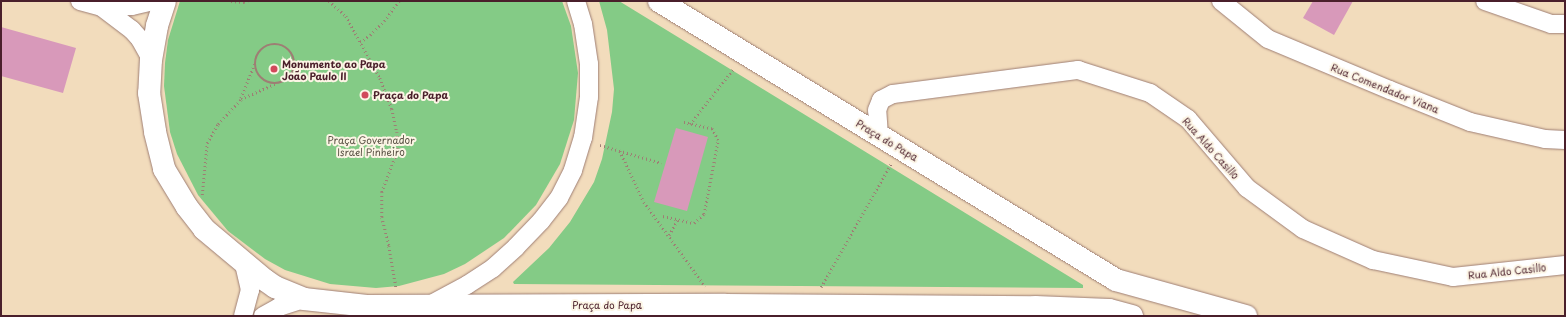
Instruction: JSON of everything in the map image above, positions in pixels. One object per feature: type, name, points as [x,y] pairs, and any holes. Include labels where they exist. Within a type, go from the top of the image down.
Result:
[{"type":"street","points":[[80,1],[102,7],[132,6],[153,1]]},
{"type":"street","name":"Praça do Papa","points":[[165,1],[157,26],[151,60],[149,93],[155,132],[164,169],[187,207],[204,229],[244,264],[275,287],[304,299],[367,306],[732,305],[1035,307],[1109,310],[1132,316]]},
{"type":"street","points":[[427,306],[467,285],[493,268],[516,247],[541,221],[559,198],[573,170],[584,138],[590,97],[589,64],[582,24],[576,1]]},
{"type":"street","name":"Praça do Papa","points":[[659,1],[1116,280],[1246,316]]},
{"type":"street","name":"Rua Comendador Viana","points":[[1221,1],[1268,39],[1390,90],[1470,122],[1545,139],[1565,140]]},
{"type":"street","points":[[1485,1],[1551,24],[1565,24]]},
{"type":"street","points":[[102,7],[132,30],[140,39],[151,60]]},
{"type":"street","name":"Rua Aldo Casillo","points":[[879,136],[877,110],[882,100],[893,94],[1078,70],[1150,93],[1188,119],[1247,188],[1303,229],[1373,260],[1453,277],[1565,264]]},
{"type":"street","points":[[244,264],[250,290],[244,316]]},
{"type":"street","points":[[1109,310],[1116,280]]},
{"type":"street","points":[[263,316],[279,307],[304,299]]},
{"type":"path","points":[[231,1],[248,1]]},
{"type":"path","points":[[329,1],[346,16],[380,78],[392,109],[397,132],[398,150],[382,192],[382,217],[389,246],[398,306]]},
{"type":"path","points":[[360,42],[370,36],[399,1]]},
{"type":"path","points":[[202,199],[202,184],[207,142],[218,124],[241,99],[261,50],[272,44],[278,44],[289,49],[295,60],[292,74],[282,82],[241,99]]},
{"type":"path","points":[[256,61],[258,74],[263,79],[276,84]]},
{"type":"path","points":[[690,124],[735,66]]},
{"type":"path","points":[[663,216],[694,223],[704,214],[718,140],[712,130],[682,122]]},
{"type":"path","points":[[600,145],[661,162]]},
{"type":"path","points":[[620,151],[644,202],[709,291]]},
{"type":"path","points":[[818,291],[892,162]]},
{"type":"path","points":[[669,235],[678,220]]},
{"type":"green space","name":"Praça Governador Israel Pinheiro","points":[[180,1],[562,1],[571,26],[578,73],[574,120],[560,164],[536,205],[504,238],[465,264],[444,274],[399,286],[376,288],[330,284],[285,270],[265,259],[228,231],[198,195],[177,154],[170,132],[164,86],[168,40]]},
{"type":"green space","points":[[599,1],[619,1],[1083,285],[1083,288],[514,284],[513,282],[549,248],[570,222],[594,182],[602,159],[612,112],[614,89],[607,30]]},
{"type":"building","points":[[1313,1],[1353,1],[1334,35],[1303,18]]},
{"type":"building","points":[[1,27],[76,48],[63,93],[1,76]]},
{"type":"building","points":[[676,128],[708,137],[687,211],[654,202]]},
{"type":"place","name":"Monumento ao Papa João Paulo II","points":[[274,69]]},
{"type":"place","name":"Praça do Papa","points":[[365,95]]}]
